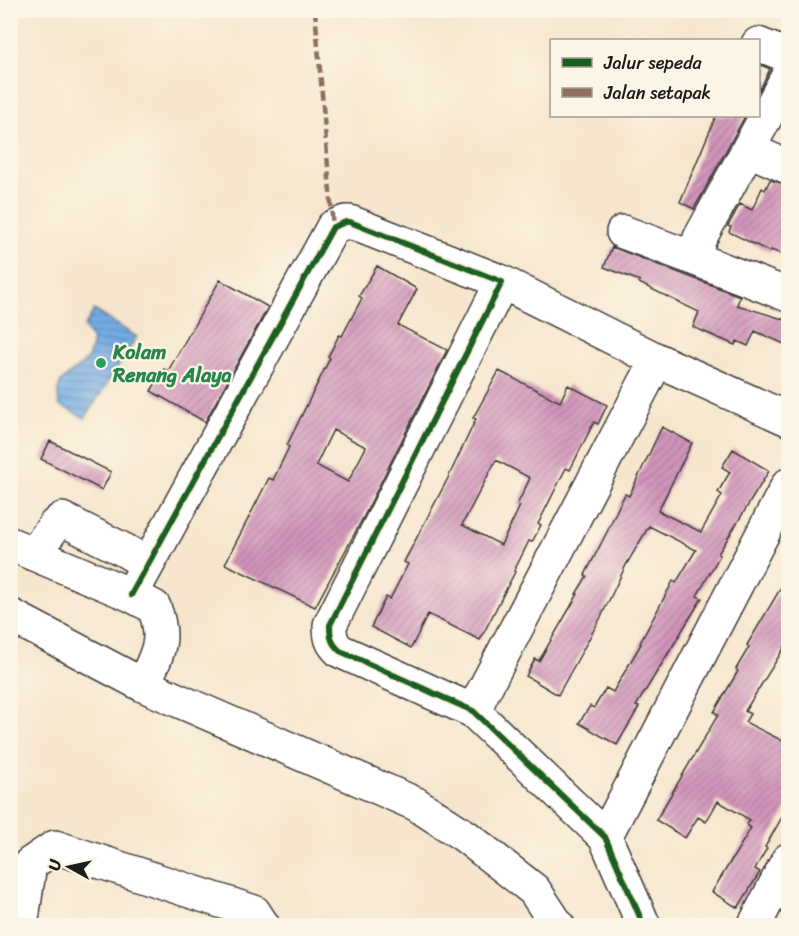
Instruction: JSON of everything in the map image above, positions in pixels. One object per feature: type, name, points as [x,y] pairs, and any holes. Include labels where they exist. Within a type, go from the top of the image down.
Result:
[{"type":"street","points":[[760,44],[789,56]]},
{"type":"street","points":[[693,258],[700,238],[789,76]]},
{"type":"street","points":[[749,150],[789,167]]},
{"type":"street","points":[[131,595],[333,227],[346,222],[502,282],[657,360],[789,419]]},
{"type":"street","points":[[623,232],[789,295]]},
{"type":"street","points":[[502,282],[330,625],[330,636],[332,644],[340,651],[473,711],[605,837],[644,926]]},
{"type":"street","points":[[473,711],[657,360]]},
{"type":"street","points":[[605,837],[789,485]]},
{"type":"street","points":[[22,549],[62,519],[148,564]]},
{"type":"street","points":[[22,549],[154,607],[161,625],[160,642],[143,685]]},
{"type":"street","points":[[10,615],[143,685],[416,804],[465,836],[534,890],[558,926]]},
{"type":"street","points":[[21,926],[30,864],[55,847],[254,912],[263,926]]},
{"type":"street","points":[[754,926],[789,860]]},
{"type":"water","name":"Kolam Renang Alaya","points":[[94,310],[137,337],[85,418],[59,405],[58,395],[61,382],[89,355],[93,340],[84,327]]},
{"type":"building","points":[[760,64],[770,69],[760,89]]},
{"type":"building","points":[[716,117],[744,117],[694,209],[680,202]]},
{"type":"building","points":[[770,180],[789,185],[789,257],[771,250],[770,252],[729,232],[731,227],[728,226],[740,204],[752,210],[762,188],[765,190]]},
{"type":"building","points":[[612,247],[740,296],[737,305],[789,321],[789,346],[755,331],[748,346],[737,341],[735,345],[693,327],[699,312],[639,283],[640,281],[604,267]]},
{"type":"building","points":[[377,266],[417,289],[398,325],[447,350],[364,516],[315,607],[225,564],[269,478],[273,480],[289,447],[287,445],[330,358],[328,357],[362,298],[359,296]],"holes":[[[333,430],[366,447],[348,482],[316,465]]]},
{"type":"building","points":[[220,280],[268,307],[205,422],[151,391],[164,369],[168,371]]},
{"type":"building","points":[[499,371],[560,402],[568,385],[607,405],[598,424],[594,422],[570,470],[566,468],[538,524],[541,525],[532,542],[529,541],[480,640],[428,614],[411,648],[371,627],[386,597],[390,599],[408,564],[404,562],[447,480],[476,419],[473,418]],"holes":[[[496,460],[530,478],[517,505],[520,506],[501,545],[462,525]]]},
{"type":"building","points":[[662,427],[692,443],[658,511],[701,532],[722,495],[718,492],[730,472],[722,467],[733,449],[769,471],[718,554],[720,555],[697,596],[702,598],[636,706],[639,707],[617,745],[579,723],[590,706],[594,708],[606,688],[613,692],[641,644],[673,581],[676,583],[696,550],[649,526],[558,695],[526,676],[535,659],[539,661],[578,594],[576,594],[587,576],[585,575],[625,494],[629,496]]},
{"type":"building","points":[[50,441],[111,472],[102,490],[41,459]]},
{"type":"building","points":[[789,574],[789,640],[745,711],[750,714],[745,722],[789,744],[789,805],[755,869],[760,872],[738,908],[712,892],[751,828],[747,825],[750,820],[718,801],[706,822],[698,817],[685,838],[656,820],[718,715],[714,712],[738,671],[736,669],[749,647],[747,645]]},
{"type":"marked path","points":[[315,10],[333,227]]},
{"type":"cycle path","points":[[131,595],[333,227],[350,222],[502,282],[330,625],[331,636],[340,651],[473,711],[605,837],[644,926]]},
{"type":"place","name":"Kolam Renang Alaya","points":[[101,363]]}]
